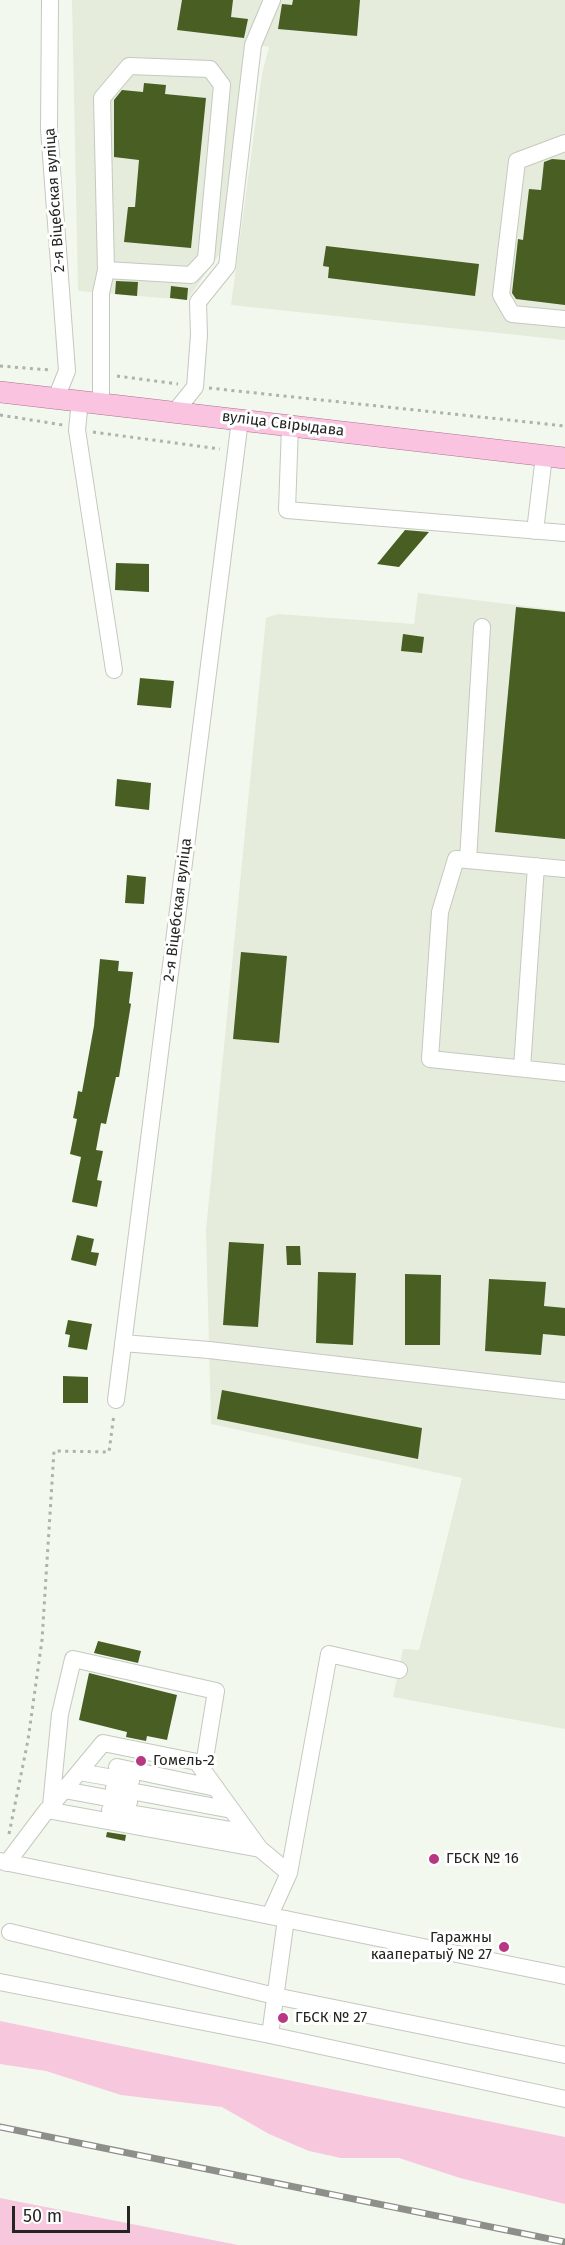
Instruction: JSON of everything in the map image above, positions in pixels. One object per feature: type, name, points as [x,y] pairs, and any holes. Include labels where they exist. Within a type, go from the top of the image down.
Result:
[{"type":"main road","name":"вуліца Свірыдава","points":[[0,392],[565,458]]},
{"type":"street","name":"2-я Віцебская вуліца","points":[[50,0],[49,129],[67,371],[56,398]]},
{"type":"street","points":[[174,413],[195,387],[198,303],[227,266],[253,45],[272,0]]},
{"type":"street","points":[[101,403],[101,293],[106,270],[102,98],[129,66],[210,69],[222,85],[206,259],[191,275],[106,270]]},
{"type":"street","points":[[565,143],[517,161],[501,295],[512,314],[565,319]]},
{"type":"street","points":[[80,400],[77,430],[114,670]]},
{"type":"street","name":"2-я Віцебская вуліца","points":[[116,1400],[240,420]]},
{"type":"street","points":[[290,426],[286,510],[565,533]]},
{"type":"street","points":[[536,531],[544,456]]},
{"type":"street","points":[[468,860],[482,627]]},
{"type":"street","points":[[565,869],[456,859],[440,912],[430,1059],[565,1073]]},
{"type":"street","points":[[522,1068],[537,866]]},
{"type":"street","points":[[123,1343],[209,1350],[565,1391]]},
{"type":"street","points":[[270,2035],[275,1996],[278,1917],[290,1873],[329,1654],[399,1670]]},
{"type":"street","points":[[290,1873],[260,1849],[224,1800],[216,1691],[73,1659],[60,1714],[69,1785],[4,1862],[565,1976]]},
{"type":"street","points":[[69,1785],[224,1800]]},
{"type":"street","points":[[69,1785],[224,1800]]},
{"type":"street","points":[[69,1785],[224,1800]]},
{"type":"street","points":[[69,1785],[260,1849]]},
{"type":"street","points":[[10,1932],[275,1996],[565,2055]]},
{"type":"street","points":[[0,1982],[270,2035],[565,2099]]},
{"type":"path","points":[[0,366],[67,371]]},
{"type":"path","points":[[102,375],[565,426]]},
{"type":"path","points":[[0,415],[50,421],[77,430],[236,451]]},
{"type":"path","points":[[4,1862],[28,1740],[42,1640],[54,1451],[108,1452],[116,1400]]},
{"type":"shaded area","points":[[72,0],[565,0],[565,340],[231,305],[262,74],[269,47],[245,43],[220,253],[187,300],[78,291]]},
{"type":"shaded area","points":[[418,593],[565,611],[565,1729],[393,1697],[403,1649],[419,1650],[462,1478],[211,1424],[206,1230],[266,618],[278,614],[414,624]]},
{"type":"shaded area","points":[[0,2021],[565,2137],[565,2204],[460,2178],[399,2158],[341,2158],[309,2151],[269,2134],[222,2107],[121,2095],[46,2071],[0,2064]]},
{"type":"shaded area","points":[[0,2198],[238,2245],[0,2245]]},
{"type":"building","points":[[182,0],[233,0],[231,17],[248,19],[244,38],[177,30]]},
{"type":"building","points":[[293,0],[360,0],[357,36],[278,29],[282,4],[292,5]]},
{"type":"building","points":[[144,83],[166,85],[165,94],[206,98],[191,248],[124,242],[128,207],[135,207],[139,160],[114,157],[114,100],[122,90],[143,92]]},
{"type":"building","points":[[552,159],[565,160],[565,305],[516,299],[512,293],[518,239],[523,240],[529,189],[541,190],[544,162]]},
{"type":"building","points":[[326,246],[479,264],[475,296],[328,278],[329,267],[323,266]]},
{"type":"building","points":[[116,281],[138,282],[137,296],[115,294]]},
{"type":"building","points":[[171,286],[188,288],[187,300],[170,298]]},
{"type":"building","points":[[405,530],[429,532],[399,567],[377,564]]},
{"type":"building","points":[[116,563],[149,564],[149,592],[115,590]]},
{"type":"building","points":[[516,607],[565,612],[565,839],[495,832]]},
{"type":"building","points":[[403,634],[424,637],[422,653],[401,651]]},
{"type":"building","points":[[140,678],[174,681],[171,708],[137,705]]},
{"type":"building","points":[[117,779],[151,783],[149,810],[115,806]]},
{"type":"building","points":[[127,875],[146,877],[144,904],[125,903]]},
{"type":"building","points":[[241,952],[287,956],[279,1043],[233,1039]]},
{"type":"building","points":[[100,959],[119,961],[118,971],[133,972],[129,1003],[131,1004],[119,1077],[116,1077],[106,1124],[101,1123],[96,1150],[103,1151],[97,1180],[102,1181],[97,1207],[72,1202],[81,1157],[70,1154],[77,1119],[73,1118],[78,1091],[82,1092],[94,1026]]},
{"type":"building","points":[[77,1235],[94,1239],[91,1252],[99,1253],[96,1266],[71,1260]]},
{"type":"building","points":[[229,1242],[264,1244],[258,1327],[223,1325]]},
{"type":"building","points":[[286,1246],[300,1246],[301,1265],[287,1265]]},
{"type":"building","points":[[318,1272],[356,1273],[353,1345],[316,1343]]},
{"type":"building","points":[[405,1274],[441,1275],[440,1345],[405,1345]]},
{"type":"building","points":[[489,1279],[546,1282],[544,1306],[565,1308],[565,1336],[543,1334],[541,1355],[485,1351]]},
{"type":"building","points":[[68,1320],[92,1324],[87,1350],[68,1347],[70,1335],[65,1334]]},
{"type":"building","points":[[63,1376],[88,1377],[88,1403],[63,1403]]},
{"type":"building","points":[[222,1390],[422,1428],[418,1459],[217,1419]]},
{"type":"building","points":[[98,1641],[141,1651],[138,1663],[94,1653]]},
{"type":"building","points":[[89,1673],[177,1695],[167,1740],[147,1736],[146,1741],[126,1737],[127,1732],[79,1720]]},
{"type":"building","points":[[107,1832],[126,1835],[125,1841],[106,1837]]},
{"type":"railway","points":[[0,2127],[565,2242]]},
{"type":"place","name":"Гомель-2","points":[[141,1761]]},
{"type":"place","name":"ГБСК № 16","points":[[434,1859]]},
{"type":"place","name":"Гаражны кааператыў № 27","points":[[504,1947]]},
{"type":"place","name":"ГБСК № 27","points":[[283,2018]]}]
